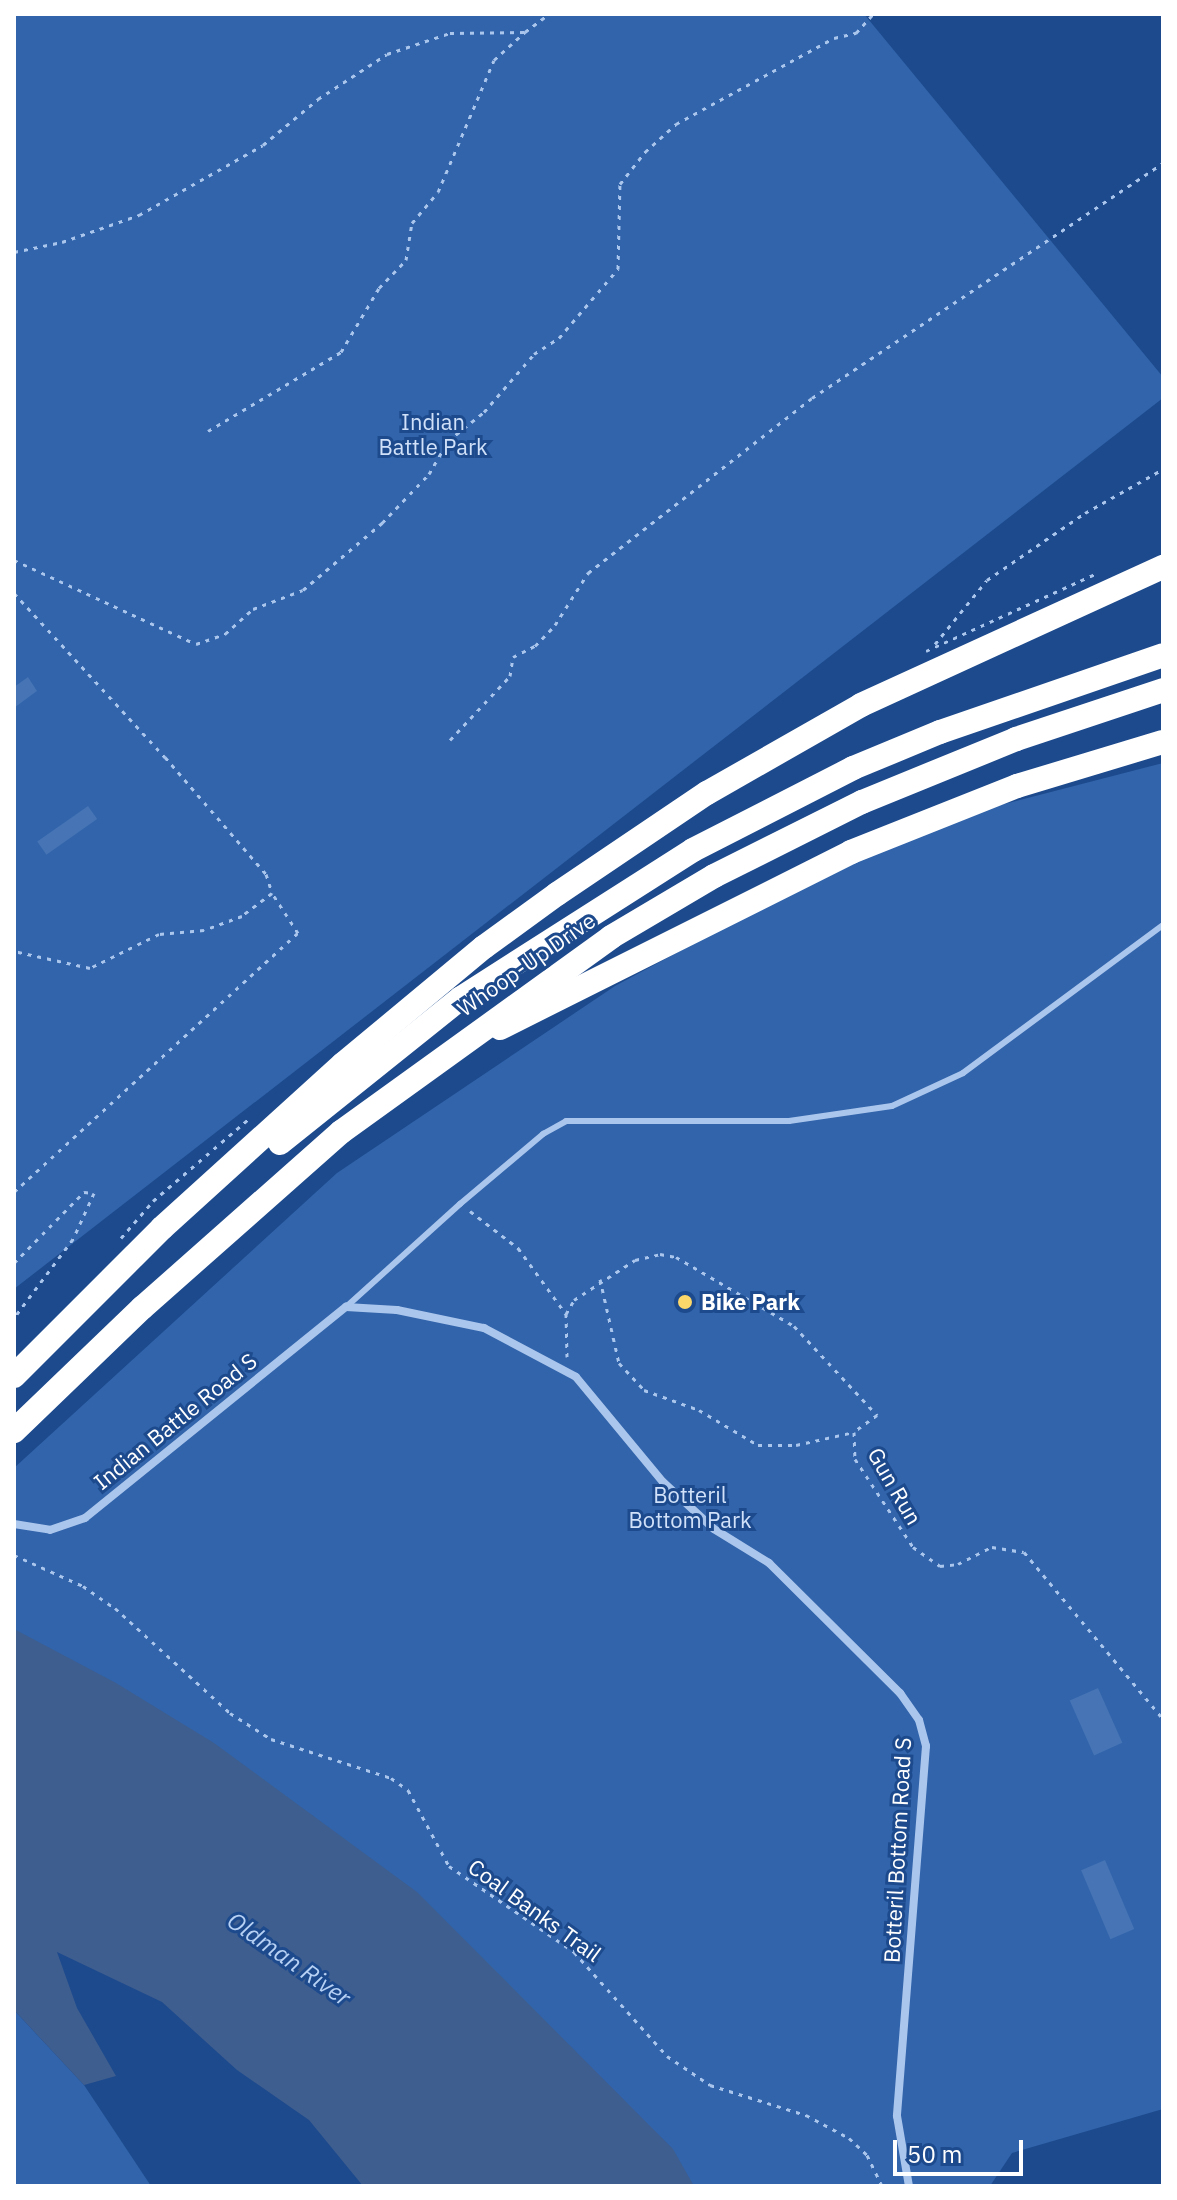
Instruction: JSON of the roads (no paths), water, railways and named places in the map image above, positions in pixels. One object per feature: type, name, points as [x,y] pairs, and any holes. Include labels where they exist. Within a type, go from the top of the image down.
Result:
[{"type":"highway","points":[[14,1378],[96,1290],[343,1064],[484,947],[557,894],[707,793],[861,705],[1163,567]]},
{"type":"highway","name":"Whoop-Up Drive","points":[[14,1378],[398,1044],[546,941],[693,850],[853,768],[1011,703],[1163,655]]},
{"type":"highway","name":"Whoop-Up Drive","points":[[14,1431],[259,1203],[423,1068],[557,971],[714,876],[943,767],[1163,690]]},
{"type":"highway","points":[[423,1068],[677,936],[851,852],[1017,786],[1163,742]]},
{"type":"street","name":"Botteril Bottom Road S","points":[[346,1307],[397,1310],[484,1328],[555,1362],[598,1398],[663,1482],[714,1529],[769,1563],[910,1703],[919,1720],[926,1746],[897,2116],[909,2186]]},
{"type":"street","name":"Indian Battle Road S","points":[[14,1524],[50,1530],[85,1518],[346,1307]]},
{"type":"lane","points":[[346,1307],[460,1204],[543,1134],[566,1121],[789,1121],[858,1115],[924,1094],[1057,1008],[1163,925]]},
{"type":"water","name":"Oldman River","points":[[14,1629],[116,1683],[214,1743],[417,1892],[673,2149],[694,2186],[363,2186],[309,2120],[237,2070],[162,2002],[57,1952],[77,2008],[116,2076],[84,2085],[14,2010]]},
{"type":"place","name":"Bike Park","points":[[685,1302]]},
{"type":"park label","name":"Indian Battle Park","points":[[433,434]]},
{"type":"park label","name":"Botteril Bottom Park","points":[[690,1506]]}]
